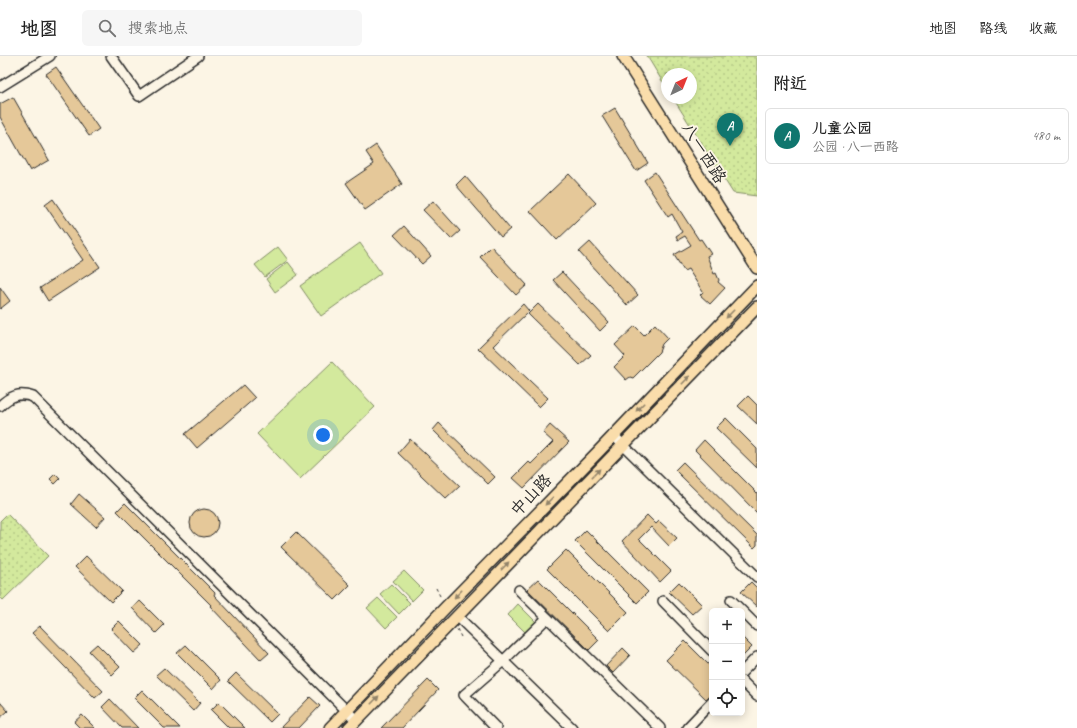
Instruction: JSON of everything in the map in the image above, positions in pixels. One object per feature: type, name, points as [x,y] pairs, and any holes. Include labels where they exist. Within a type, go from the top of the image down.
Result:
[{"type":"main road","name":"八一西路","points":[[623,56],[757,268]]},
{"type":"main road","name":"中山路","points":[[330,728],[757,286]]},
{"type":"main road","name":"中山路","points":[[352,724],[757,307]]},
{"type":"street","points":[[0,87],[50,56]]},
{"type":"street","points":[[111,56],[139,96],[198,56]]},
{"type":"street","points":[[0,406],[14,396],[24,394],[33,397],[347,711],[352,724]]},
{"type":"street","points":[[614,435],[757,577]]},
{"type":"street","points":[[519,590],[660,728]]},
{"type":"street","points":[[731,600],[757,626]]},
{"type":"street","points":[[663,601],[709,648]]},
{"type":"street","points":[[457,616],[572,728]]},
{"type":"street","points":[[496,728],[464,695],[503,661],[547,618]]},
{"type":"street","points":[[745,669],[757,657]]},
{"type":"street","points":[[745,684],[757,696]]},
{"type":"street","points":[[687,728],[709,705]]},
{"type":"green space","points":[[647,56],[757,56],[757,196],[733,193],[677,104],[697,104],[697,68],[661,68],[661,79]]},
{"type":"green space","points":[[360,243],[381,273],[321,316],[300,286]]},
{"type":"green space","points":[[278,247],[288,260],[265,277],[255,265]]},
{"type":"green space","points":[[288,262],[298,275],[275,292],[266,279]]},
{"type":"green space","points":[[332,362],[375,407],[300,479],[257,434]]},
{"type":"green space","points":[[7,514],[48,556],[3,600],[0,597],[0,521]]},
{"type":"green space","points":[[404,571],[423,590],[412,601],[393,581]]},
{"type":"green space","points":[[391,584],[410,603],[399,614],[380,594]]},
{"type":"green space","points":[[378,598],[397,617],[386,628],[367,608]]},
{"type":"green space","points":[[518,604],[538,624],[527,634],[508,615]]},
{"type":"building","points":[[56,67],[99,129],[89,136],[46,74]]},
{"type":"building","points":[[13,97],[49,160],[30,171],[0,117],[0,104]]},
{"type":"building","points":[[615,108],[648,163],[636,171],[602,116]]},
{"type":"building","points":[[376,145],[402,184],[365,210],[346,183],[374,164],[366,152]]},
{"type":"building","points":[[655,172],[699,240],[701,239],[711,254],[707,256],[714,274],[716,273],[719,280],[718,282],[725,288],[710,304],[700,295],[703,292],[688,269],[684,271],[674,255],[691,245],[685,236],[678,240],[676,236],[682,232],[672,214],[668,217],[644,180]]},
{"type":"building","points":[[569,174],[596,203],[557,240],[530,211]]},
{"type":"building","points":[[465,176],[510,229],[501,237],[456,185]]},
{"type":"building","points":[[53,199],[100,267],[48,301],[40,288],[83,260],[45,205]]},
{"type":"building","points":[[433,201],[460,231],[451,239],[423,210]]},
{"type":"building","points":[[404,226],[431,256],[422,264],[394,235]]},
{"type":"building","points":[[590,242],[638,295],[627,305],[579,252]]},
{"type":"building","points":[[491,246],[527,285],[516,295],[480,257]]},
{"type":"building","points":[[562,272],[609,322],[600,331],[553,280]]},
{"type":"building","points":[[0,287],[10,301],[0,309]]},
{"type":"building","points":[[523,304],[529,311],[493,346],[548,398],[539,407],[478,348]]},
{"type":"building","points":[[538,304],[591,355],[580,365],[528,314]]},
{"type":"building","points":[[655,324],[668,338],[662,344],[659,352],[633,378],[630,377],[626,380],[614,367],[625,356],[615,345],[635,326],[644,335]]},
{"type":"building","points":[[243,385],[255,398],[197,448],[185,434]]},
{"type":"building","points":[[748,396],[757,405],[757,424],[738,406]]},
{"type":"building","points":[[726,418],[757,449],[757,468],[716,428]]},
{"type":"building","points":[[439,423],[495,477],[488,484],[433,430]]},
{"type":"building","points":[[550,425],[569,442],[524,488],[513,478],[529,462],[531,464],[553,442],[543,433]]},
{"type":"building","points":[[410,439],[460,486],[446,499],[398,453]]},
{"type":"building","points":[[704,440],[757,493],[757,513],[695,450]]},
{"type":"building","points":[[683,462],[757,535],[757,545],[754,548],[675,470]]},
{"type":"building","points":[[55,474],[60,479],[55,484],[50,479]]},
{"type":"building","points":[[79,494],[105,517],[96,527],[71,504]]},
{"type":"building","points":[[125,503],[215,593],[214,595],[269,653],[261,660],[210,606],[211,605],[117,511]]},
{"type":"building","points":[[204,509],[214,513],[218,523],[214,533],[204,537],[194,533],[190,523],[194,513]]},
{"type":"building","points":[[647,515],[656,524],[659,521],[677,538],[669,546],[651,527],[639,539],[671,571],[660,582],[622,541]]},
{"type":"building","points":[[586,530],[648,592],[637,603],[575,541]]},
{"type":"building","points":[[296,532],[350,585],[335,600],[281,547]]},
{"type":"building","points":[[566,550],[628,612],[609,631],[547,569]]},
{"type":"building","points":[[86,556],[122,591],[111,602],[75,567]]},
{"type":"building","points":[[538,579],[599,640],[589,650],[527,589]]},
{"type":"building","points":[[679,582],[702,605],[692,614],[669,592]]},
{"type":"building","points":[[751,582],[757,588],[757,607],[741,592]]},
{"type":"building","points":[[140,601],[164,625],[156,633],[132,608]]},
{"type":"building","points":[[119,621],[143,645],[134,653],[111,629]]},
{"type":"building","points":[[40,626],[103,691],[95,698],[32,633]]},
{"type":"building","points":[[745,640],[752,647],[745,654]]},
{"type":"building","points":[[685,641],[709,665],[709,696],[706,699],[666,660]]},
{"type":"building","points":[[97,644],[120,667],[112,675],[89,651]]},
{"type":"building","points":[[186,645],[221,680],[213,689],[177,653]]},
{"type":"building","points":[[623,648],[630,655],[613,673],[606,666]]},
{"type":"building","points":[[164,668],[200,703],[193,711],[156,675]]},
{"type":"building","points":[[236,673],[278,714],[270,722],[228,681]]},
{"type":"building","points":[[428,680],[438,690],[402,728],[381,728]]},
{"type":"building","points":[[142,690],[180,728],[164,728],[134,698]]},
{"type":"building","points":[[310,697],[320,706],[299,728],[280,728]]},
{"type":"building","points":[[110,699],[138,728],[122,728],[102,707]]},
{"type":"building","points":[[0,702],[8,711],[0,718]]},
{"type":"building","points":[[219,702],[245,728],[229,728],[211,710]]},
{"type":"building","points":[[82,715],[95,728],[80,728],[74,722]]},
{"type":"place","name":"儿童公园","points":[[730,146]]}]
